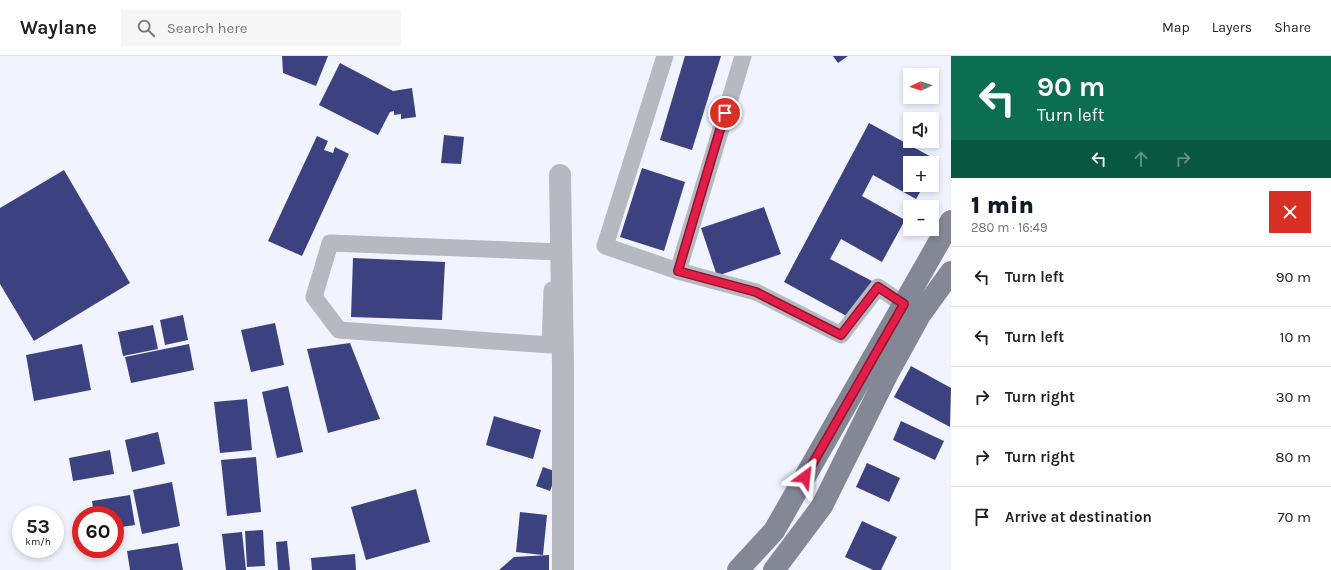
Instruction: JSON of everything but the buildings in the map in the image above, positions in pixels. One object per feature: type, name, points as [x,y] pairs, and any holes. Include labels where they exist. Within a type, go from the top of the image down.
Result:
[{"type":"main road","points":[[738,570],[774,531],[951,221]]},
{"type":"main road","points":[[774,570],[822,506],[887,376],[916,322],[951,272]]},
{"type":"street","points":[[665,56],[605,246],[678,271],[756,292],[841,335],[878,287],[904,304]]},
{"type":"street","points":[[678,271],[743,56]]},
{"type":"street","points":[[560,175],[562,252],[563,570]]},
{"type":"street","points":[[562,252],[330,243],[314,297],[339,330],[550,345],[552,278],[562,279]]},
{"type":"route","points":[[725,113],[678,271],[756,292],[841,335],[878,287],[904,304],[805,477]]}]
